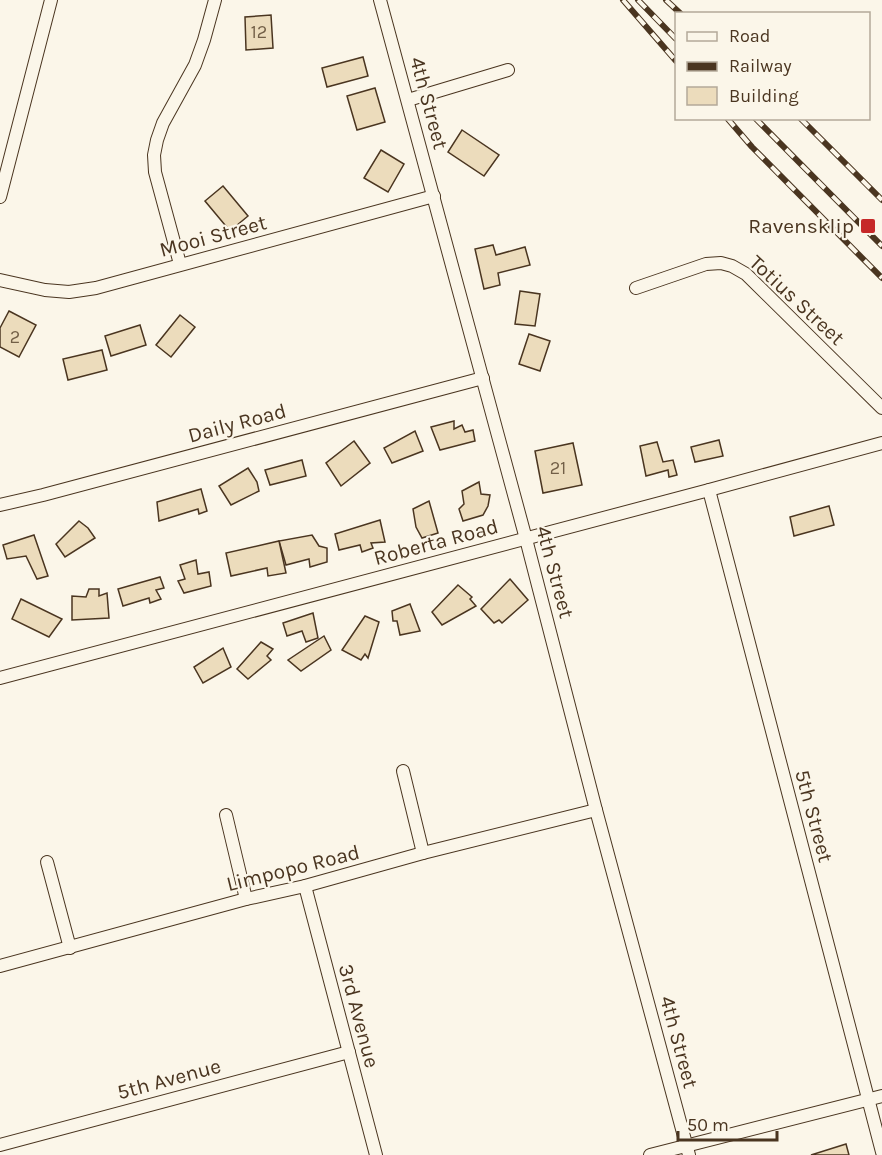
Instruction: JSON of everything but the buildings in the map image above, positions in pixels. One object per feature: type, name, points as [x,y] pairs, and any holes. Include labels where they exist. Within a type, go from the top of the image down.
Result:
[{"type":"street","points":[[0,197],[51,0]]},
{"type":"street","points":[[180,264],[155,172],[154,155],[156,140],[163,123],[198,57],[215,0]]},
{"type":"street","name":"4th Street","points":[[380,0],[688,1150]]},
{"type":"street","points":[[408,100],[508,70]]},
{"type":"street","name":"Mooi Street","points":[[0,280],[45,290],[69,292],[96,288],[434,196]]},
{"type":"street","name":"Totius Street","points":[[636,288],[706,264],[721,262],[732,266],[746,274],[882,408]]},
{"type":"street","name":"Daily Road","points":[[0,505],[483,378]]},
{"type":"street","name":"Roberta Road","points":[[0,678],[882,443]]},
{"type":"street","name":"5th Street","points":[[709,490],[882,1152]]},
{"type":"street","points":[[404,771],[423,853]]},
{"type":"street","name":"Limpopo Road","points":[[0,966],[246,899],[305,886],[423,853],[596,810]]},
{"type":"street","points":[[226,815],[246,899]]},
{"type":"street","points":[[47,861],[70,948]]},
{"type":"street","name":"3rd Avenue","points":[[305,886],[376,1155]]},
{"type":"street","name":"5th Avenue","points":[[0,1144],[349,1052]]},
{"type":"street","points":[[650,1155],[688,1150],[882,1096]]},
{"type":"railway","points":[[623,0],[675,60]]},
{"type":"railway","points":[[638,0],[675,38]]},
{"type":"railway","points":[[666,0],[679,12]]},
{"type":"railway","points":[[729,120],[752,147],[882,278]]},
{"type":"railway","points":[[757,120],[882,246]]},
{"type":"railway","points":[[802,120],[882,200]]},
{"type":"place","name":"Ravensklip","points":[[868,226]]}]
